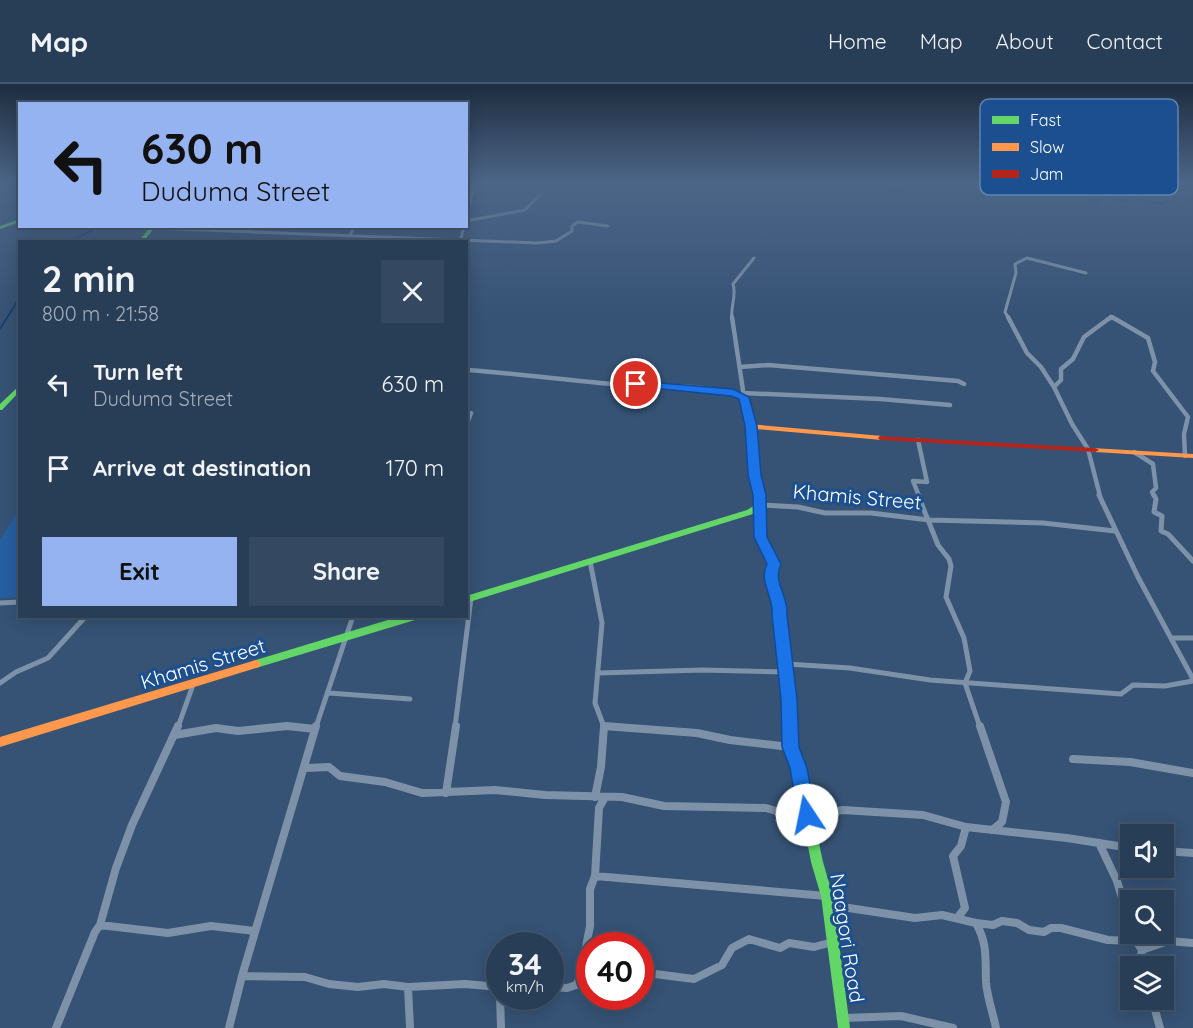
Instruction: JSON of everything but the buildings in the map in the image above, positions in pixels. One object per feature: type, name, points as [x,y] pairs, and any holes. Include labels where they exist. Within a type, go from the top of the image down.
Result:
[{"type":"street","points":[[468,241],[525,241],[536,245],[567,236],[572,231],[572,226]]},
{"type":"street","points":[[143,240],[152,228]]},
{"type":"street","points":[[172,228],[431,240]]},
{"type":"street","points":[[347,240],[354,228]]},
{"type":"street","points":[[306,235],[307,240]]},
{"type":"street","points":[[743,393],[734,318],[731,312],[736,295],[733,284],[754,258]]},
{"type":"street","points":[[598,673],[850,668],[965,683],[1121,694],[1133,685],[1165,686],[1193,680],[1101,501],[1088,449],[1072,424],[1054,387],[1041,367],[1027,353],[1005,312],[1016,273],[1015,264],[1027,258],[1086,273]]},
{"type":"street","points":[[751,426],[918,440],[1189,456],[1184,436],[1188,415],[1171,397],[1153,371],[1155,362],[1148,338],[1112,317],[1108,323],[1096,327],[1085,336],[1076,355],[1067,366],[1061,369],[1061,380],[1054,387]]},
{"type":"street","points":[[740,367],[768,365],[819,371],[887,374],[964,384]]},
{"type":"street","points":[[468,370],[733,393],[880,399],[950,405]]},
{"type":"street","points":[[0,408],[18,389]]},
{"type":"street","name":"Naagori Road","points":[[743,393],[751,426],[760,505],[761,537],[774,564],[770,572],[770,579],[781,603],[780,615],[789,699],[790,747],[798,768],[817,862],[829,906],[844,1028]]},
{"type":"street","points":[[468,420],[471,412]]},
{"type":"street","points":[[918,440],[927,482],[913,481],[938,545],[949,559],[951,566],[946,597],[964,638],[970,671],[965,683],[1006,802],[1002,822],[992,830]]},
{"type":"street","points":[[1133,451],[1153,464],[1156,488],[1152,492],[1156,500],[1154,512],[1162,516],[1161,531],[1168,534],[1193,561]]},
{"type":"street","name":"Khamis Street","points":[[469,599],[750,512],[760,505],[798,507],[825,513],[871,513],[987,524],[1043,523],[1115,531]]},
{"type":"street","points":[[590,561],[602,623],[595,703],[604,726],[596,797]]},
{"type":"street","points":[[0,603],[18,602]]},
{"type":"street","points":[[0,683],[16,672],[48,658],[84,618]]},
{"type":"street","points":[[229,1028],[255,931],[306,768],[315,729],[353,618]]},
{"type":"street","name":"Khamis Street","points":[[0,742],[21,733],[135,702],[194,682],[256,666],[409,618]]},
{"type":"street","points":[[445,793],[448,789],[467,618]]},
{"type":"street","points":[[1172,638],[1193,638]]},
{"type":"street","points":[[56,1028],[95,932],[100,926],[116,868],[132,825],[175,735],[194,682]]},
{"type":"street","points":[[329,693],[411,699]]},
{"type":"street","points":[[175,735],[216,728],[238,731],[287,726],[315,729]]},
{"type":"street","points":[[604,726],[696,733],[730,740],[790,747]]},
{"type":"street","points":[[1073,759],[1130,762],[1193,773]]},
{"type":"street","points":[[306,768],[329,767],[340,776],[385,782],[422,793],[495,790],[545,795],[621,796],[674,807],[766,808],[793,816],[843,810],[923,815],[966,827],[1120,846]]},
{"type":"street","points":[[589,932],[590,889],[595,876],[599,808],[605,797]]},
{"type":"street","points":[[958,917],[965,908],[954,856],[961,846],[966,827]]},
{"type":"street","points":[[1099,843],[1120,891]]},
{"type":"street","points":[[1174,851],[1193,852]]},
{"type":"street","points":[[595,876],[827,896]]},
{"type":"street","points":[[829,906],[915,918],[942,915],[993,925],[1002,921],[1017,923],[1029,930],[1044,932],[1051,928],[1061,928],[1108,940],[1120,939]]},
{"type":"street","points":[[976,923],[983,936],[988,970],[986,981],[996,1028]]},
{"type":"street","points":[[100,926],[168,933],[211,926],[255,931]]},
{"type":"street","points":[[654,974],[694,979],[722,965],[732,948],[749,939],[780,948],[789,943],[814,947],[833,942]]},
{"type":"street","points":[[1142,950],[1168,941],[1193,943]]},
{"type":"street","points":[[1139,944],[1142,950],[1141,956]]},
{"type":"street","points":[[242,976],[305,977],[329,984],[358,987],[384,984],[408,987],[465,984],[486,986]]},
{"type":"street","points":[[564,988],[576,985]]},
{"type":"street","points":[[408,987],[410,1028]]},
{"type":"street","points":[[500,1010],[501,1028]]},
{"type":"street","points":[[1155,1010],[1160,1028]]},
{"type":"street","points":[[843,1018],[901,1016],[953,1028]]},
{"type":"shaded area","points":[[18,512],[18,597],[0,598],[0,540]]},
{"type":"waterway","points":[[71,240],[98,228]]},
{"type":"waterway","points":[[0,329],[18,300]]},
{"type":"traffic: fast","points":[[0,228],[5,226]]},
{"type":"traffic: fast","points":[[142,240],[152,228]]},
{"type":"traffic: fast","points":[[0,408],[18,389]]},
{"type":"traffic: fast","points":[[468,599],[750,512],[760,505]]},
{"type":"traffic: fast","points":[[761,519],[761,537],[774,564],[771,578],[780,608],[787,664],[790,747],[798,768],[817,862],[827,896],[844,1028]]},
{"type":"traffic: fast","points":[[256,664],[408,618]]},
{"type":"traffic: slow","points":[[761,519],[751,426],[882,438]]},
{"type":"traffic: slow","points":[[1095,450],[1193,456]]},
{"type":"traffic: slow","points":[[0,742],[256,664]]},
{"type":"traffic: jam","points":[[882,438],[1095,450]]},
{"type":"route","points":[[636,384],[695,388],[733,393],[744,397],[751,426],[761,537],[774,564],[770,572],[770,579],[781,603],[780,615],[787,664],[790,747],[798,768],[807,815]]}]
